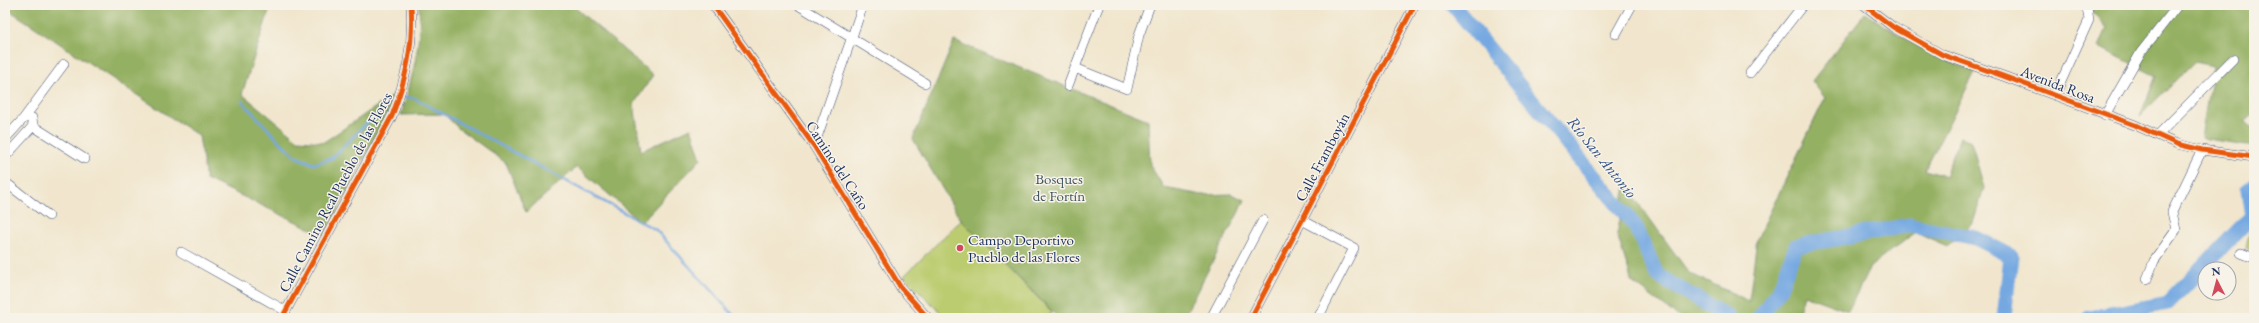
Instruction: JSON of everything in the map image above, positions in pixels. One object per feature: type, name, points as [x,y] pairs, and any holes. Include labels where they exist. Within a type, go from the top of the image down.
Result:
[{"type":"street","name":"Calle Camino Real Pueblo de las Flores","points":[[284,314],[392,116],[405,83],[412,20],[411,5]]},
{"type":"street","name":"Camino del Caño","points":[[713,5],[814,146],[901,288],[928,318]]},
{"type":"street","points":[[798,5],[925,83]]},
{"type":"street","points":[[814,146],[863,5]]},
{"type":"street","points":[[1068,86],[1099,5]]},
{"type":"street","points":[[1075,68],[1127,89],[1138,35],[1150,5]]},
{"type":"street","points":[[1616,34],[1632,5]]},
{"type":"street","points":[[1750,73],[1803,5]]},
{"type":"street","name":"Avenida Rosa","points":[[1864,5],[1893,27],[1943,55],[2105,114],[2177,144],[2202,150],[2254,157]]},
{"type":"street","points":[[2055,95],[2089,20],[2087,8],[2084,5]]},
{"type":"street","points":[[2105,114],[2141,52],[2178,5]]},
{"type":"street","name":"Calle Framboyán","points":[[1251,318],[1414,6]]},
{"type":"street","points":[[2158,135],[2233,59]]},
{"type":"street","points":[[5,139],[24,118],[64,64]]},
{"type":"street","points":[[5,157],[33,126],[32,118],[24,118]]},
{"type":"street","points":[[33,126],[85,159]]},
{"type":"street","points":[[2146,279],[2154,261],[2176,230],[2172,212],[2202,150]]},
{"type":"street","points":[[5,182],[49,216]]},
{"type":"street","points":[[1211,318],[1263,220]]},
{"type":"street","points":[[1302,220],[1354,248],[1318,318]]},
{"type":"street","points":[[181,252],[284,314]]},
{"type":"street","points":[[2241,253],[2254,258]]},
{"type":"green space","points":[[5,5],[271,5],[242,94],[298,140],[324,142],[398,92],[324,235],[206,179],[199,136],[9,10],[5,16]]},
{"type":"green space","points":[[419,5],[572,5],[653,75],[634,104],[641,151],[691,128],[701,159],[641,222],[577,167],[526,212],[506,163],[458,128],[444,114],[401,115],[409,88],[418,47],[420,19]]},
{"type":"green space","points":[[2086,5],[2254,5],[2254,113],[2245,121],[2254,129],[2254,146],[2201,138],[2213,66],[2194,62],[2140,116],[2156,76],[2099,47],[2107,28]]},
{"type":"green space","points":[[1865,13],[1932,55],[1975,72],[1925,170],[1945,176],[1960,137],[1971,141],[1984,188],[1973,223],[1947,246],[1916,232],[1870,267],[1848,311],[1804,295],[1797,318],[1680,318],[1632,282],[1617,234],[1626,186],[1689,273],[1749,301],[1757,239],[1825,98],[1812,81]]},
{"type":"green space","name":"Bosques de Fortín","points":[[954,41],[1148,120],[1150,165],[1164,188],[1202,195],[1231,194],[1245,200],[1183,318],[1059,318],[961,220],[913,139]]},
{"type":"green space","points":[[2254,216],[2254,251],[2246,248]]},
{"type":"green space","name":"Campo Deportivo Pueblo de las Flores","points":[[961,220],[1052,312],[1046,318],[946,318],[904,276]]},
{"type":"waterway","name":"Río San Antonio","points":[[1453,5],[1636,227],[1657,275],[1729,318]]},
{"type":"waterway","points":[[400,97],[414,98],[656,230],[736,318]]},
{"type":"waterway","points":[[242,101],[278,140],[297,157],[314,164],[332,158],[388,102],[396,99]]},
{"type":"waterway","name":"Río San Antonio","points":[[2089,318],[2168,303],[2252,216],[2248,190],[2254,186]]},
{"type":"waterway","name":"Río San Antonio","points":[[1758,318],[1779,291],[1796,246],[1911,225],[1976,238],[2011,256],[2004,318]]},
{"type":"cycle path","points":[[282,318],[392,116],[408,62],[412,20],[411,5]]},
{"type":"cycle path","points":[[713,5],[814,146],[901,288],[928,318]]},
{"type":"cycle path","points":[[1864,5],[1893,27],[1943,55],[2135,125],[2177,144],[2202,150],[2254,157]]},
{"type":"cycle path","points":[[1251,318],[1414,6]]},
{"type":"place","name":"Campo Deportivo Pueblo de las Flores","points":[[960,248]]}]
